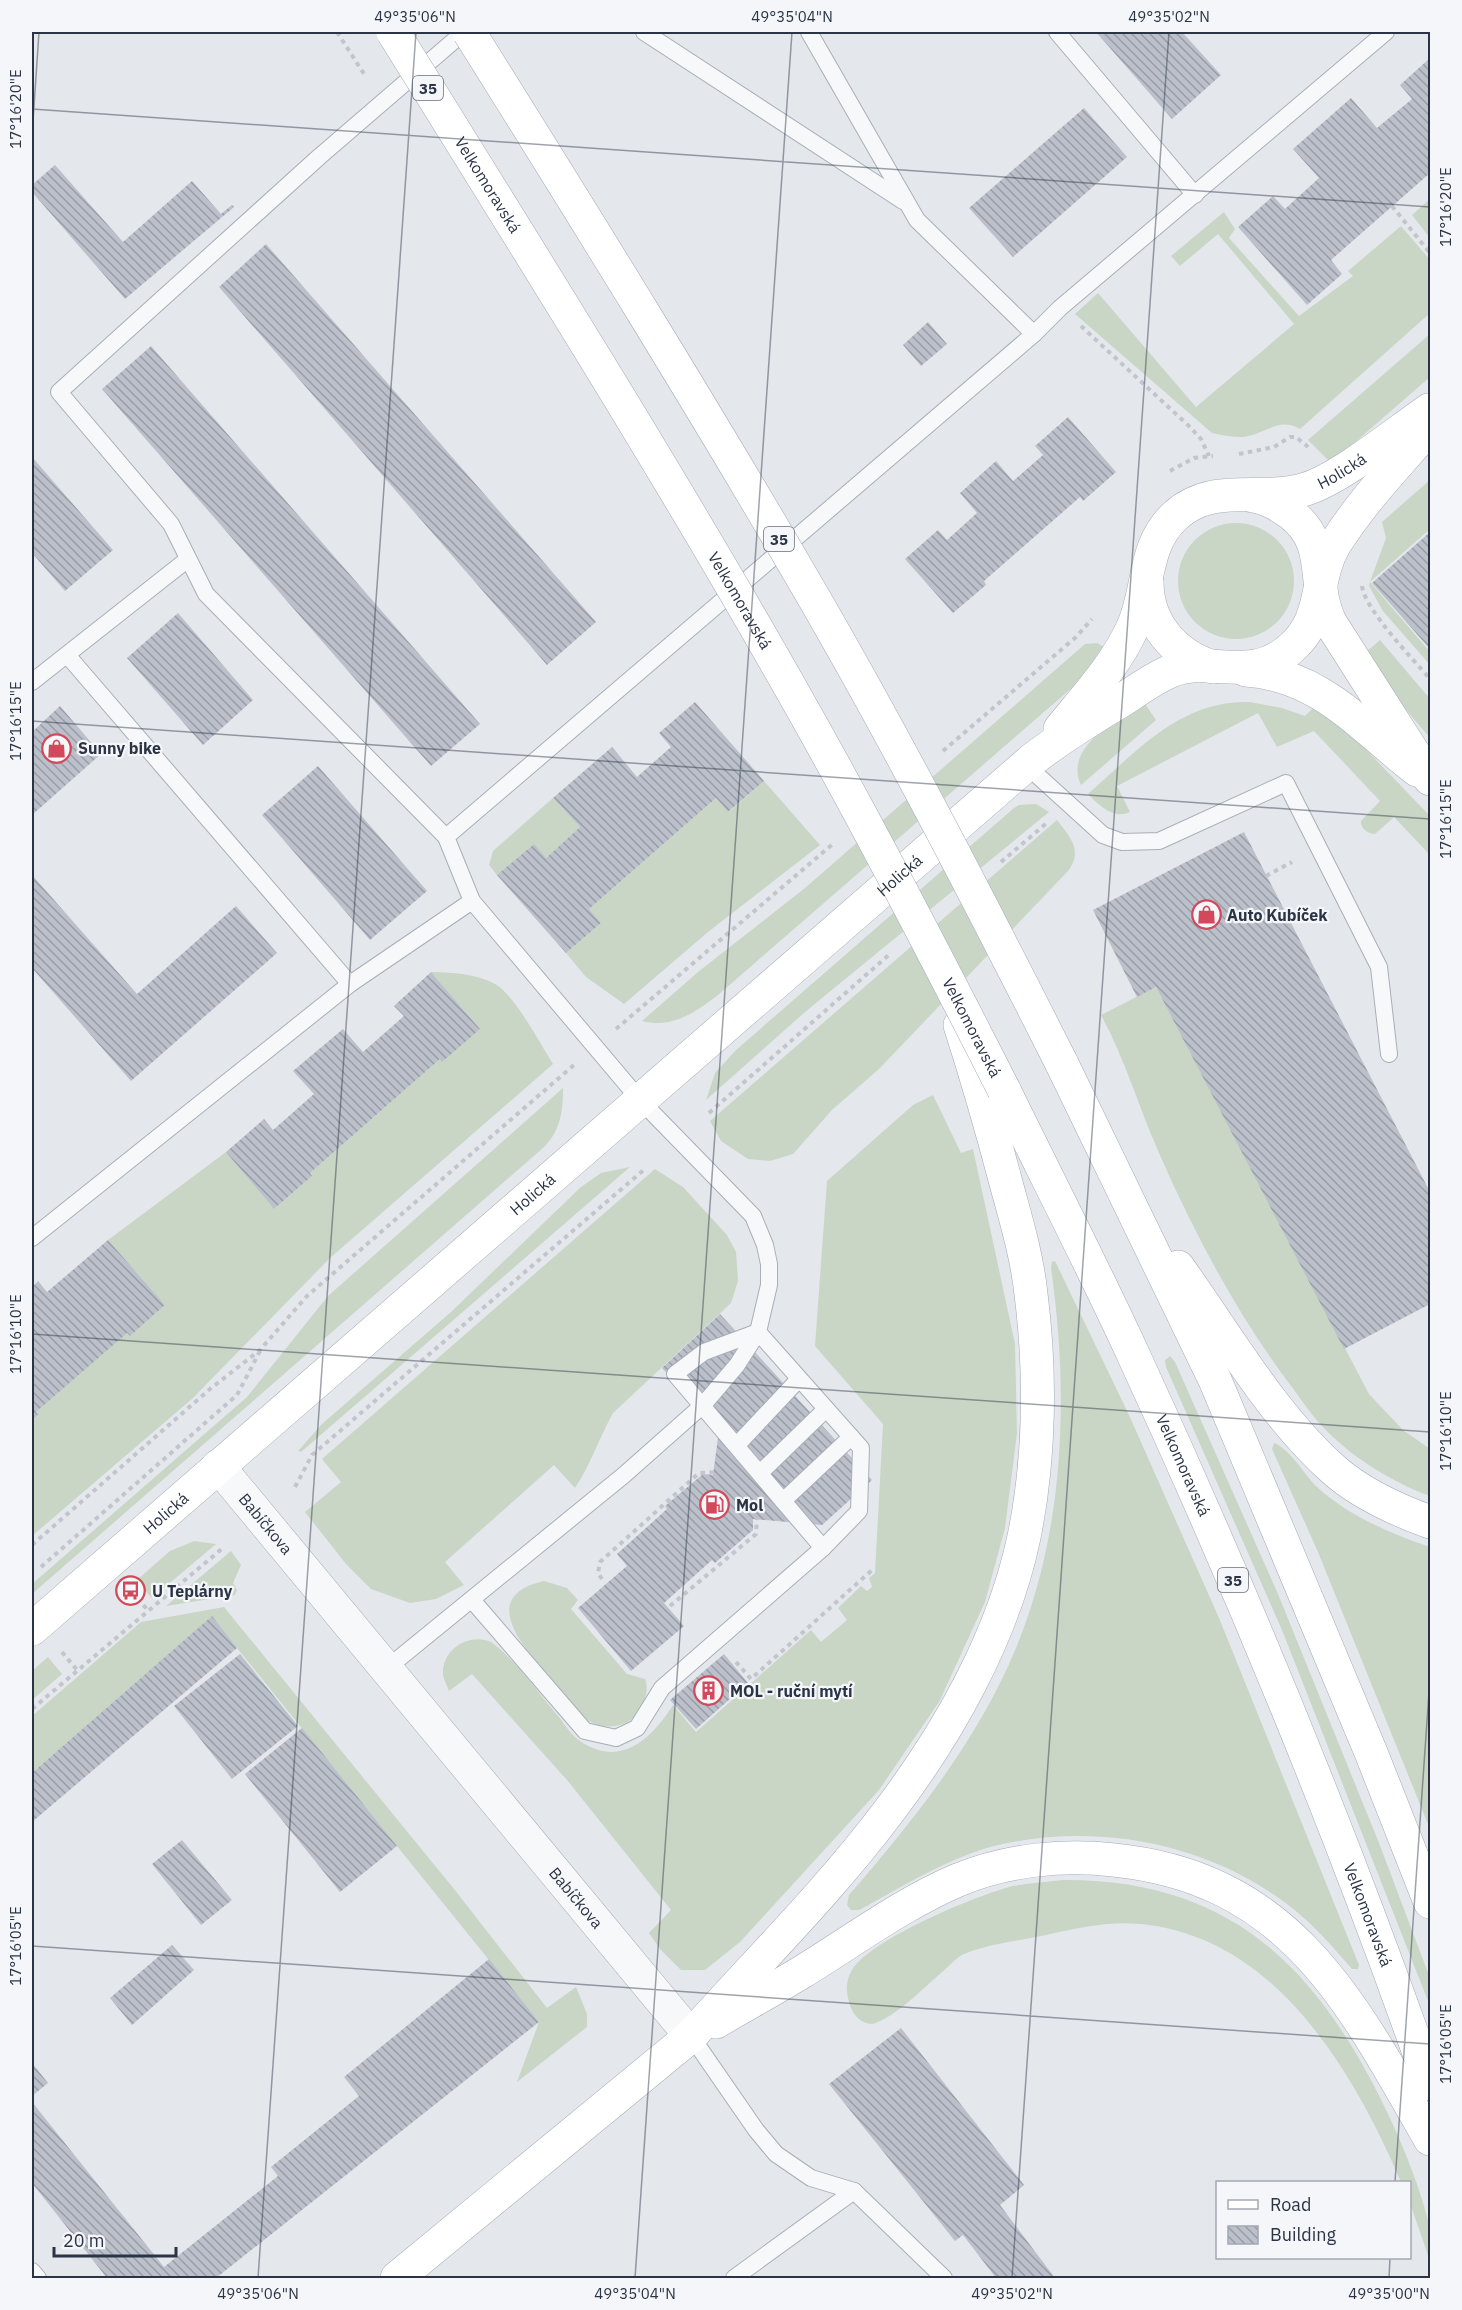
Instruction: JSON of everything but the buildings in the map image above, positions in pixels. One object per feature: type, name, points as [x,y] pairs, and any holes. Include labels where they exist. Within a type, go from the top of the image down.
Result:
[{"type":"main road","name":"Velkomoravská","points":[[393,32],[698,528],[803,710],[943,970],[994,1095],[1133,1353],[1243,1605],[1356,1881],[1431,2084]]},
{"type":"main road","name":"35","points":[[469,32],[652,327],[815,600],[1000,940],[1215,1380],[1276,1522],[1431,1902]]},
{"type":"main road","name":"Holická","points":[[1029,762],[1121,650],[1133,627],[1155,543],[1175,516],[1205,498],[1239,493],[1271,495],[1307,489],[1362,457],[1431,409]]},
{"type":"main road","name":"Holická","points":[[32,1629],[1029,762],[1069,732],[1170,672],[1191,667],[1225,669],[1266,663],[1279,657],[1297,642],[1313,620],[1327,560],[1352,520],[1431,427]]},
{"type":"main road","name":"Holická","points":[[1239,493],[1274,503],[1303,525],[1314,542],[1322,588]]},
{"type":"main road","name":"Holická","points":[[1147,574],[1150,607],[1162,632],[1190,657],[1225,669]]},
{"type":"main road","points":[[1322,588],[1321,600],[1330,622],[1431,780]]},
{"type":"main road","points":[[1225,669],[1279,674],[1316,690],[1341,706],[1380,742],[1431,780]]},
{"type":"main road","points":[[397,2278],[691,2036],[886,1815],[925,1760],[955,1710],[985,1649],[1008,1594],[1024,1537],[1033,1475],[1036,1406],[1031,1294],[994,1095]]},
{"type":"main road","points":[[1125,1192],[1276,1406],[1300,1434],[1335,1471],[1367,1493],[1403,1513],[1431,1522]]},
{"type":"main road","points":[[691,2036],[801,1973],[908,1904],[960,1879],[1012,1864],[1055,1858],[1137,1862],[1167,1869],[1229,1892],[1256,1907],[1290,1935],[1348,2000],[1431,2139]]},
{"type":"street","name":"Babíčkova","points":[[218,1466],[691,2036]]},
{"type":"lane","points":[[386,1669],[624,1475],[703,1405],[737,1365],[758,1332],[765,1309],[769,1264],[760,1228],[753,1216],[725,1185],[640,1100],[472,901],[446,837],[206,594],[171,524],[59,392],[319,158],[464,32]]},
{"type":"lane","points":[[644,32],[907,203]]},
{"type":"lane","points":[[809,32],[917,220],[1034,334]]},
{"type":"lane","points":[[1057,32],[1195,195]]},
{"type":"lane","points":[[446,837],[1034,334],[1060,308],[1386,32]]},
{"type":"lane","points":[[32,682],[68,656],[188,559]]},
{"type":"lane","points":[[68,656],[350,984]]},
{"type":"lane","points":[[1029,762],[1103,835],[1122,842],[1141,844],[1159,841],[1286,783],[1379,967],[1389,1054]]},
{"type":"lane","points":[[32,1238],[350,984],[472,901]]},
{"type":"lane","points":[[472,1600],[585,1731],[616,1738],[637,1728],[662,1688],[824,1548],[859,1511],[861,1448],[758,1332]]},
{"type":"lane","points":[[758,1332],[704,1352],[675,1374],[824,1548]]},
{"type":"lane","points":[[737,1445],[799,1379]]},
{"type":"lane","points":[[760,1473],[826,1409]]},
{"type":"lane","points":[[783,1501],[851,1437]]},
{"type":"lane","points":[[691,2036],[756,2130],[776,2154],[811,2178],[854,2191],[944,2278]]},
{"type":"lane","points":[[734,2278],[854,2191]]},
{"type":"lane","points":[[32,2271],[38,2278]]},
{"type":"path","points":[[337,32],[369,83]]},
{"type":"path","points":[[1392,207],[1431,253]]},
{"type":"path","points":[[1060,308],[1190,427],[1201,439],[1209,456]]},
{"type":"path","points":[[1234,455],[1274,447]]},
{"type":"path","points":[[1168,472],[1194,459],[1217,456]]},
{"type":"path","points":[[1363,580],[1364,594],[1384,626],[1431,679]]},
{"type":"path","points":[[939,753],[1076,637],[1097,611]]},
{"type":"path","points":[[995,867],[1055,816]]},
{"type":"path","points":[[630,1017],[839,839]]},
{"type":"path","points":[[709,1113],[897,948]]},
{"type":"path","points":[[32,1545],[210,1389],[260,1350],[307,1296],[564,1074]]},
{"type":"path","points":[[295,1487],[312,1455],[646,1168]]},
{"type":"path","points":[[40,1568],[237,1395],[260,1350]]},
{"type":"path","points":[[602,1579],[598,1573],[600,1562],[699,1473],[704,1470],[721,1472]]},
{"type":"path","points":[[670,1606],[756,1534],[757,1514]]},
{"type":"path","points":[[32,1709],[224,1547]]},
{"type":"path","points":[[730,1655],[751,1679],[872,1570]]},
{"type":"green space","points":[[1430,199],[1430,238],[1412,215]]},
{"type":"green space","points":[[1224,212],[1235,229],[1229,238],[1299,316],[1353,276],[1348,271],[1401,226],[1430,260],[1430,313],[1300,429],[1284,425],[1241,437],[1212,433],[1075,314],[1098,293],[1196,407],[1294,324],[1218,234],[1180,266],[1171,256]]},
{"type":"green space","points":[[1430,334],[1430,377],[1331,463],[1308,440]]},
{"type":"green space","points":[[1430,480],[1430,529],[1370,582],[1386,538],[1382,522]]},
{"type":"green space","points":[[1236,523],[1258,527],[1277,540],[1290,559],[1294,581],[1290,603],[1277,622],[1258,635],[1236,639],[1214,635],[1195,622],[1182,603],[1178,581],[1182,559],[1195,540],[1214,527]]},
{"type":"green space","points":[[1370,582],[1430,652],[1430,665],[1383,611],[1369,586]]},
{"type":"green space","points":[[1380,640],[1430,699],[1430,738],[1397,699],[1365,653]]},
{"type":"green space","points":[[1097,643],[1104,647],[1082,679],[718,995],[692,1013],[673,1021],[653,1023],[642,1021],[698,972],[805,888],[1085,644]]},
{"type":"green space","points":[[1143,701],[1156,720],[1081,785],[1077,771],[1086,747],[1108,726]]},
{"type":"green space","points":[[1250,702],[1282,708],[1305,716],[1314,707],[1348,731],[1430,816],[1430,855],[1394,817],[1375,834],[1365,830],[1361,821],[1380,801],[1314,731],[1277,747],[1258,713],[1117,786],[1130,812],[1112,813],[1088,794],[1142,745],[1181,719],[1202,709]]},
{"type":"green space","points":[[764,781],[820,845],[708,932],[624,1004],[586,977],[566,953],[601,923],[589,909],[716,798],[729,812]]},
{"type":"green space","points":[[553,798],[580,827],[546,858],[533,845],[497,875],[489,865],[493,851]]},
{"type":"green space","points":[[1036,804],[1049,812],[805,1012],[706,1100],[715,1073],[736,1050],[1014,808],[1019,805]]},
{"type":"green space","points":[[1057,820],[1071,839],[1075,851],[1075,857],[1068,871],[880,1068],[832,1110],[793,1154],[770,1161],[748,1159],[721,1141],[710,1121]]},
{"type":"green space","points":[[431,972],[472,976],[495,984],[519,1009],[553,1064],[330,1258],[193,1398],[32,1536],[32,1421],[38,1416],[36,1412],[126,1333],[130,1336],[165,1305],[108,1240],[226,1152],[274,1209],[312,1176],[310,1173],[440,1059],[480,1029]]},
{"type":"green space","points":[[1156,987],[1369,1394],[1403,1430],[1430,1449],[1430,1496],[1372,1467],[1321,1425],[1251,1328],[1201,1242],[1172,1183],[1101,1015]]},
{"type":"green space","points":[[563,1088],[560,1119],[554,1134],[544,1147],[32,1594],[32,1584],[247,1397],[328,1296]]},
{"type":"green space","points":[[933,1095],[961,1153],[973,1149],[1015,1344],[1017,1433],[1005,1528],[985,1602],[939,1702],[879,1790],[740,1942],[705,1970],[681,1970],[660,1949],[649,1933],[671,1910],[567,1780],[472,1674],[449,1691],[443,1675],[444,1664],[453,1650],[467,1641],[491,1642],[518,1668],[577,1739],[595,1749],[609,1752],[622,1751],[645,1738],[673,1705],[696,1732],[811,1630],[821,1642],[847,1620],[838,1608],[861,1586],[867,1591],[872,1587],[869,1578],[875,1573],[883,1424],[815,1346],[827,1181],[913,1105]]},
{"type":"green space","points":[[630,1167],[301,1452],[298,1451],[322,1424],[451,1312],[581,1187],[601,1173]]},
{"type":"green space","points":[[655,1169],[683,1187],[727,1235],[736,1252],[738,1281],[731,1303],[613,1413],[575,1488],[554,1465],[445,1562],[464,1585],[436,1599],[410,1603],[371,1589],[346,1564],[305,1512],[341,1482],[322,1459]]},
{"type":"green space","points":[[1055,1261],[1129,1415],[1219,1618],[1359,1965],[1358,1969],[1352,1969],[1305,1919],[1272,1894],[1236,1873],[1198,1857],[1158,1845],[1118,1838],[1076,1836],[1035,1839],[994,1846],[942,1866],[859,1910],[851,1910],[847,1905],[849,1895],[897,1838],[964,1747],[1001,1682],[1032,1603],[1045,1556],[1059,1461],[1060,1364],[1051,1268],[1052,1262]]},
{"type":"green space","points":[[1170,1356],[1175,1362],[1278,1594],[1379,1843],[1430,1978],[1430,2006],[1282,1630],[1166,1367],[1165,1360]]},
{"type":"green space","points":[[1274,1443],[1291,1456],[1328,1497],[1356,1515],[1400,1536],[1430,1547],[1430,1829],[1318,1552],[1272,1449]]},
{"type":"green space","points":[[194,1541],[216,1544],[152,1598],[136,1581],[170,1551]]},
{"type":"green space","points":[[231,1551],[241,1565],[233,1583],[237,1590],[235,1595],[166,1606]]},
{"type":"green space","points":[[544,1581],[567,1588],[578,1600],[571,1609],[627,1674],[645,1679],[647,1687],[645,1699],[640,1710],[626,1723],[601,1726],[589,1721],[572,1705],[521,1642],[513,1627],[509,1612],[512,1599],[523,1589]]},
{"type":"green space","points":[[224,1607],[454,1889],[547,2008],[576,1987],[587,2014],[587,2027],[517,2082],[539,2022],[212,1617],[32,1773],[32,1716],[141,1622]]},
{"type":"green space","points":[[48,1657],[62,1674],[32,1700],[32,1671]]},
{"type":"green space","points":[[1063,1880],[1123,1884],[1175,1896],[1222,1915],[1263,1942],[1299,1976],[1332,2016],[1361,2062],[1388,2114],[1412,2170],[1430,2229],[1430,2261],[1411,2206],[1411,2181],[1401,2181],[1359,2097],[1333,2055],[1304,2016],[1270,1982],[1231,1954],[1188,1934],[1140,1924],[1116,1923],[992,1945],[959,1957],[909,2002],[882,2020],[869,2024],[858,2019],[853,2013],[847,1983],[852,1970],[863,1958],[902,1932],[951,1908],[1013,1886]]},
{"type":"place","name":"Sunny bike","points":[[57,748]]},
{"type":"place","name":"Auto Kubíček","points":[[1206,915]]},
{"type":"place","name":"Mol","points":[[715,1505]]},
{"type":"place","name":"U Teplárny","points":[[131,1591]]},
{"type":"place","name":"MOL - ruční mytí","points":[[709,1691]]}]
